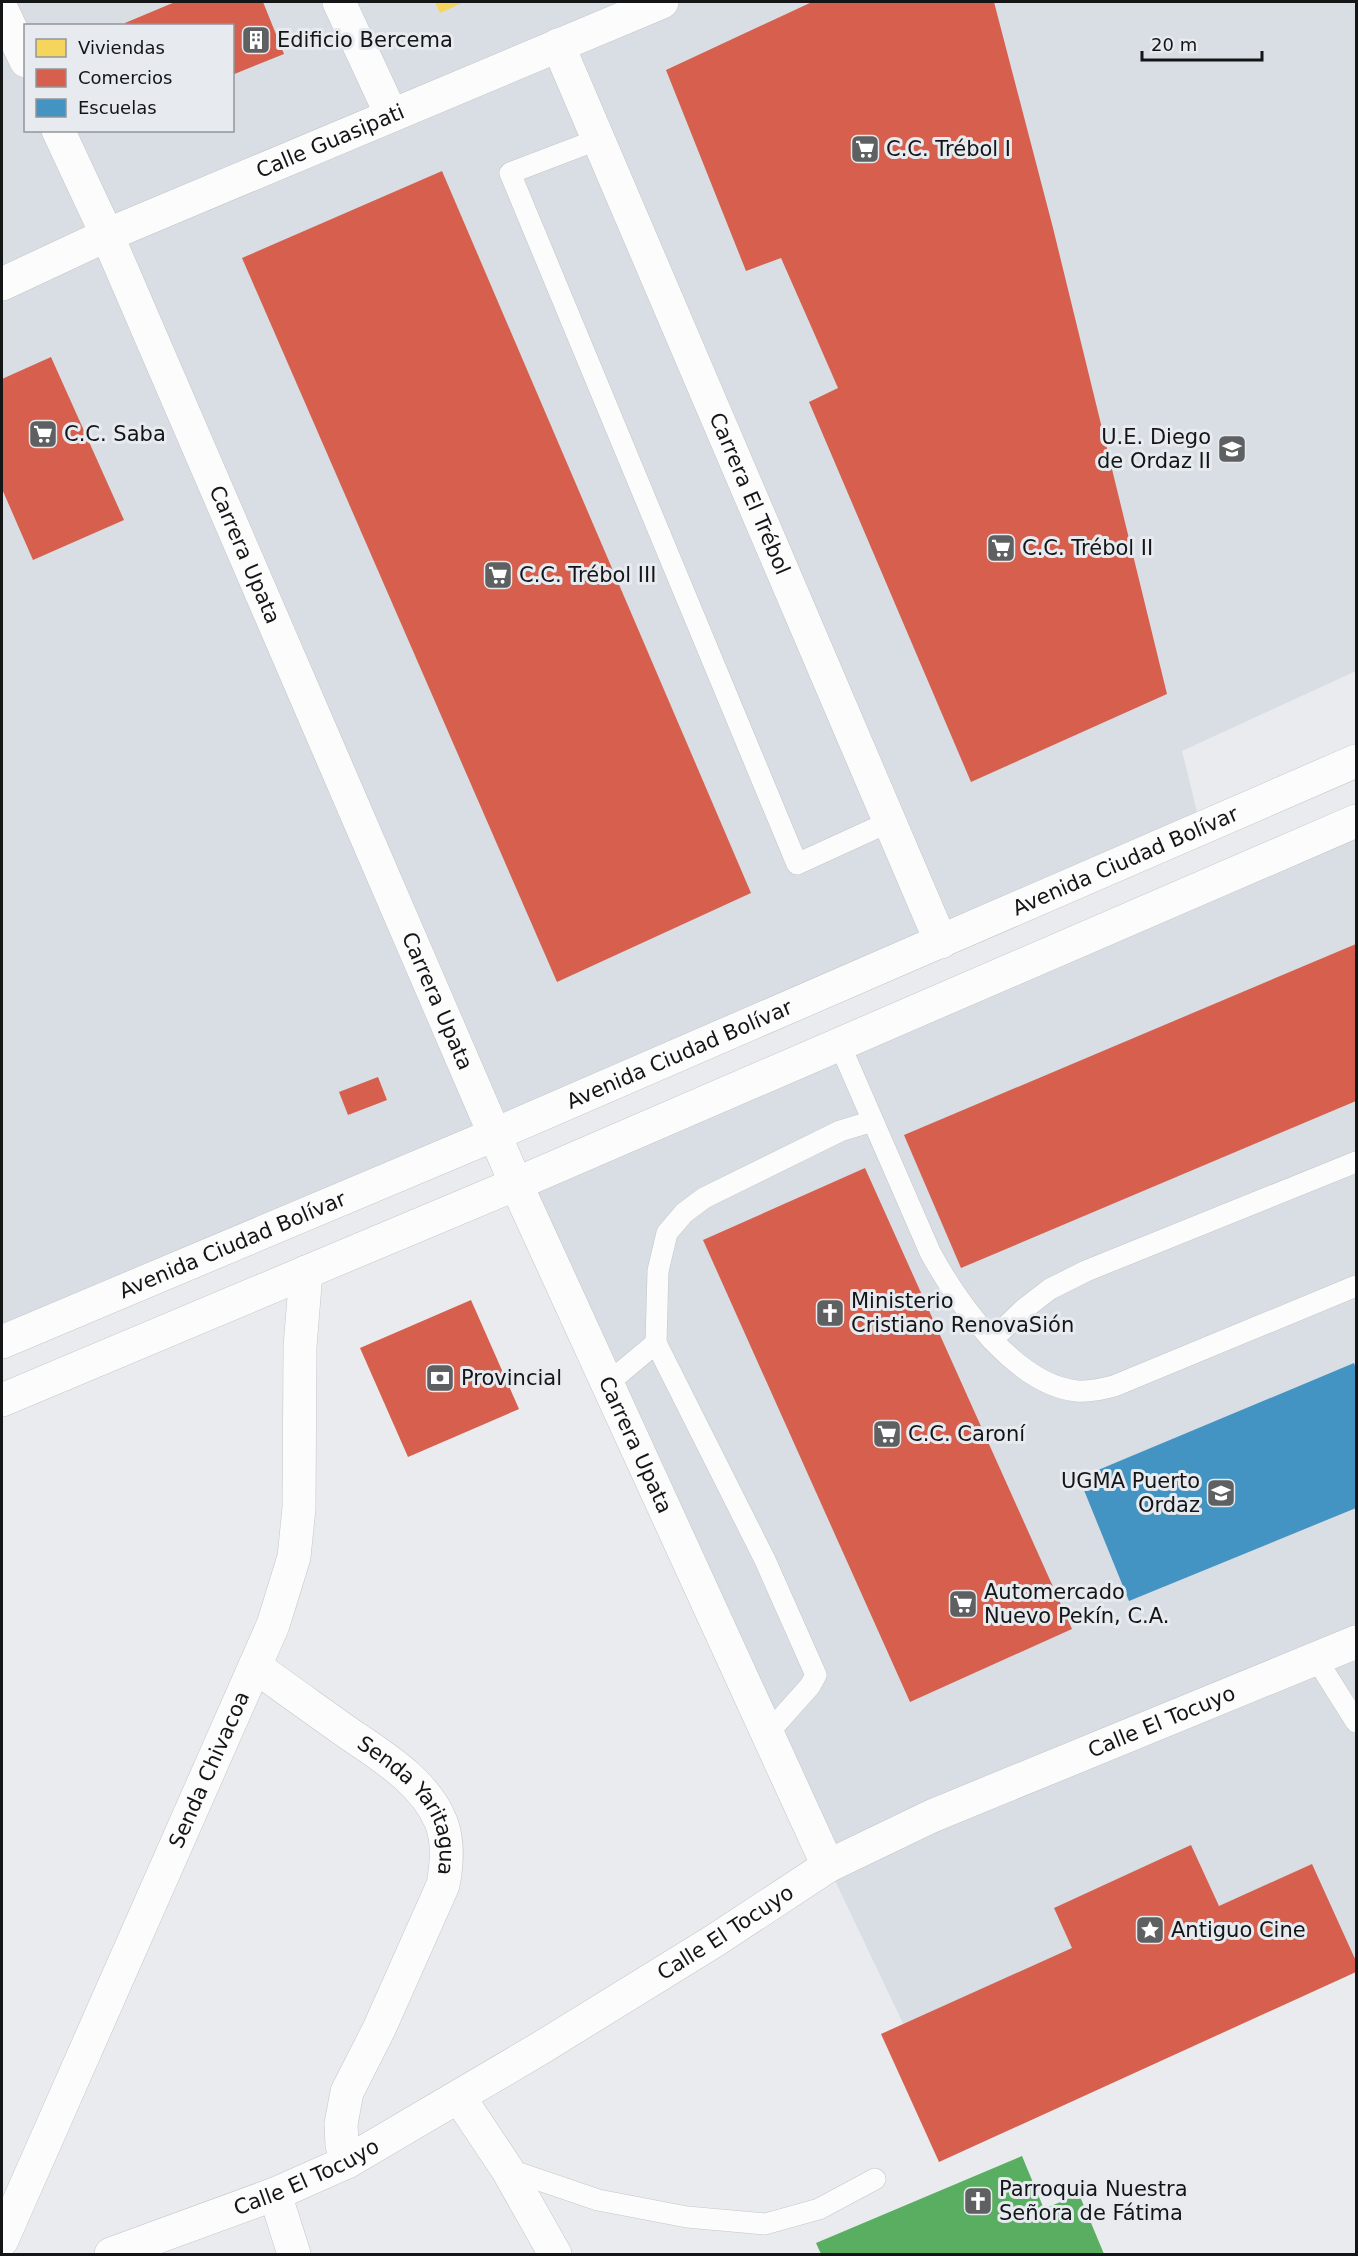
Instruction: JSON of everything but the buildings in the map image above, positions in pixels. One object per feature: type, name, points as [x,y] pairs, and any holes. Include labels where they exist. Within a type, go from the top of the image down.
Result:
[{"type":"street","points":[[339,2],[391,114]]},
{"type":"street","name":"Calle Guasipati","points":[[2,284],[107,235],[662,2]]},
{"type":"street","points":[[2,10],[24,58]]},
{"type":"street","name":"Carrera El Trébol","points":[[558,45],[941,942]]},
{"type":"street","name":"Carrera Upata","points":[[59,132],[107,235],[516,1184],[828,1866]]},
{"type":"street","name":"Avenida Ciudad Bolívar","points":[[2,1342],[496,1134],[1356,761]]},
{"type":"street","points":[[2,1400],[516,1184],[1356,821]]},
{"type":"street","name":"Senda Chivacoa","points":[[2,2240],[273,1625],[294,1557],[299,1508],[300,1347],[306,1272]]},
{"type":"street","name":"Calle El Tocuyo","points":[[111,2254],[275,2194],[347,2162],[459,2097],[714,1941],[828,1866],[932,1816],[1317,1660],[1356,1642]]},
{"type":"street","name":"Senda Yaritagua","points":[[255,1666],[417,1785],[431,1802],[441,1822],[446,1843],[447,1864],[443,1885],[379,2029],[347,2092],[341,2124],[342,2145],[347,2162]]},
{"type":"street","points":[[459,2097],[507,2169],[555,2254]]},
{"type":"street","points":[[275,2194],[294,2254]]},
{"type":"lane","points":[[599,139],[510,173],[797,864],[889,822]]},
{"type":"lane","points":[[840,1045],[930,1252],[946,1283],[992,1340],[1037,1377],[1056,1386],[1076,1391],[1093,1391],[1114,1386],[1356,1286]]},
{"type":"lane","points":[[768,1733],[810,1686],[816,1675],[765,1560],[656,1343],[658,1271],[667,1233],[684,1213],[704,1198],[840,1131],[873,1121]]},
{"type":"lane","points":[[992,1340],[1024,1309],[1050,1289],[1086,1271],[1356,1162]]},
{"type":"lane","points":[[607,1384],[656,1343]]},
{"type":"lane","points":[[1317,1660],[1356,1722]]},
{"type":"lane","points":[[507,2169],[598,2200],[687,2217],[765,2224],[819,2208],[875,2179]]},
{"type":"shaded area","points":[[2,2],[1356,2],[1356,671],[1182,751],[1201,828],[2,1342]]},
{"type":"shaded area","points":[[1356,821],[1356,1972],[962,2147],[828,1866],[516,1184]]},
{"type":"place","name":"Edificio Bercema","points":[[256,40]]},
{"type":"place","name":"C.C. Trébol I","points":[[865,149]]},
{"type":"place","name":"C.C. Saba","points":[[43,434]]},
{"type":"place","name":"U.E. Diego de Ordaz II","points":[[1232,449]]},
{"type":"place","name":"C.C. Trébol II","points":[[1001,548]]},
{"type":"place","name":"C.C. Trébol III","points":[[498,575]]},
{"type":"place","name":"Ministerio Cristiano RenovaSión","points":[[830,1313]]},
{"type":"place","name":"Provincial","points":[[440,1378]]},
{"type":"place","name":"C.C. Caroní","points":[[887,1434]]},
{"type":"place","name":"UGMA Puerto Ordaz","points":[[1221,1493]]},
{"type":"place","name":"Automercado Nuevo Pekín, C.A.","points":[[963,1604]]},
{"type":"place","name":"Antiguo Cine","points":[[1150,1930]]},
{"type":"place","name":"Parroquia Nuestra Señora de Fátima","points":[[978,2201]]}]
